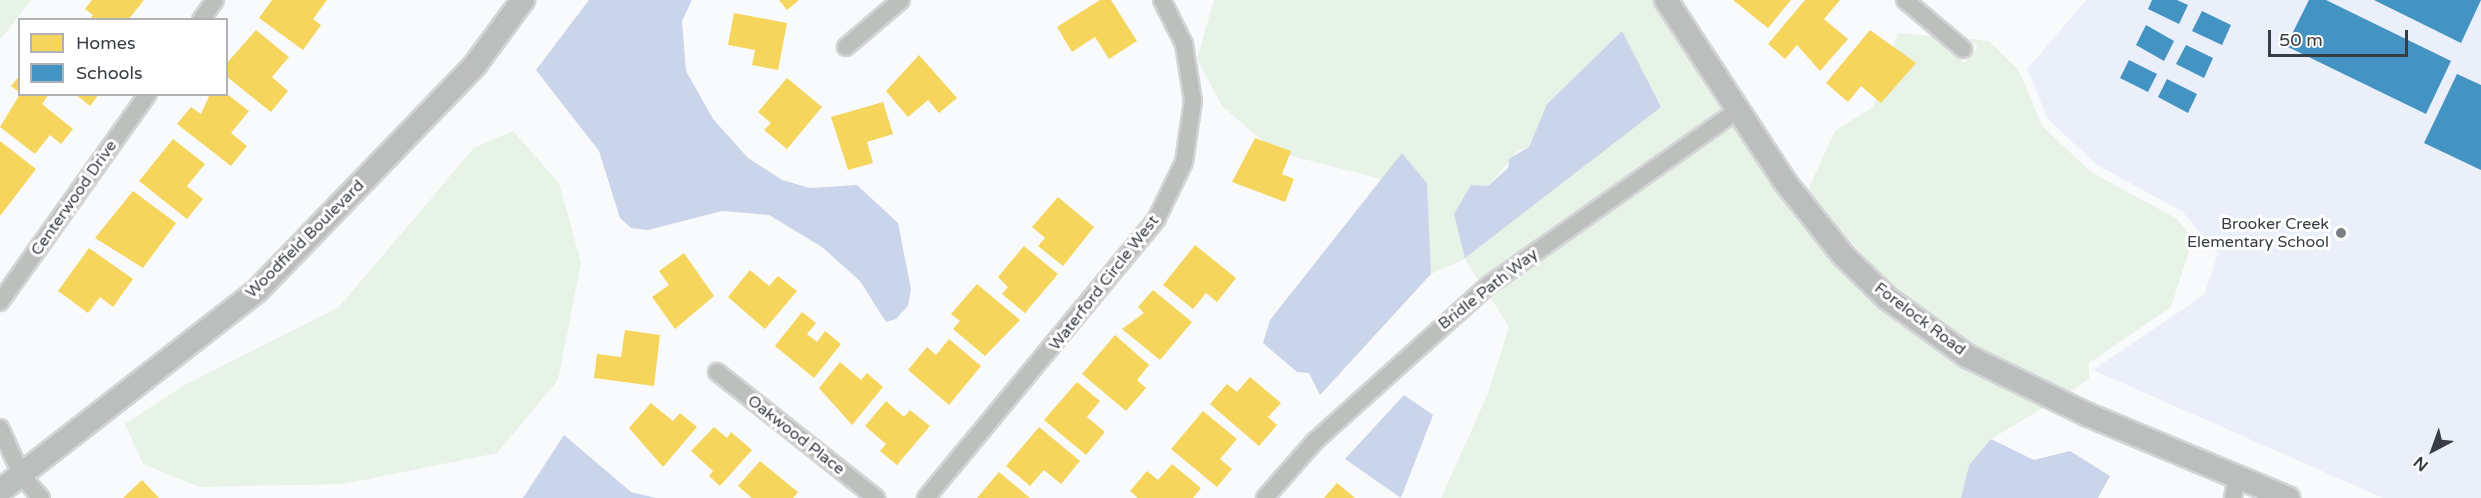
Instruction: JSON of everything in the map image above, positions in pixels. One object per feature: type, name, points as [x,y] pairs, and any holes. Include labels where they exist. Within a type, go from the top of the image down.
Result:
[{"type":"street","points":[[202,18],[215,0]]},
{"type":"street","name":"Woodfield Boulevard","points":[[0,491],[258,290],[475,65],[523,0]]},
{"type":"street","points":[[846,46],[901,0]]},
{"type":"street","name":"Waterford Circle West","points":[[926,498],[1156,220],[1184,162],[1193,101],[1184,44],[1162,0]]},
{"type":"street","name":"Forelock Road","points":[[1666,0],[1737,111],[1836,246],[1887,298],[1967,356],[2086,414],[2288,498]]},
{"type":"street","points":[[1905,0],[1964,49]]},
{"type":"street","name":"Centerwood Drive","points":[[0,302],[147,96]]},
{"type":"street","name":"Bridle Path Way","points":[[1265,498],[1315,441],[1489,285],[1737,111]]},
{"type":"street","name":"Oakwood Place","points":[[717,372],[876,498]]},
{"type":"street","points":[[0,428],[22,476],[40,498]]},
{"type":"street","points":[[2233,498],[2237,475]]},
{"type":"shaded area","name":"Brooker Creek Elementary School","points":[[2086,0],[2481,0],[2481,498],[2383,498],[2093,370],[2204,295],[2218,254],[2183,212],[2097,165],[2048,119],[2027,69]]},
{"type":"green space","points":[[0,0],[31,0],[0,40]]},
{"type":"green space","points":[[1214,0],[1652,0],[1721,110],[1479,281],[1465,259],[1431,274],[1427,183],[1402,154],[1382,179],[1276,152],[1222,106],[1197,59]],"holes":[[[1622,31],[1465,258],[1488,186],[1518,151],[1529,147],[1547,104]]]},
{"type":"green space","points":[[1898,33],[1931,36],[1964,63],[1978,47],[1969,39],[1989,41],[2019,71],[2042,126],[2091,172],[2177,219],[2193,239],[2171,307],[2089,363],[2089,379],[2067,393],[1973,346],[1894,290],[1807,192],[1835,131],[1873,107]]},
{"type":"green space","points":[[1734,125],[1835,262],[2046,406],[1991,439],[1969,465],[1961,498],[1441,498],[1487,396],[1509,327],[1490,297]]},
{"type":"green space","points":[[513,131],[559,183],[581,263],[558,380],[497,453],[343,484],[200,487],[143,464],[125,424],[183,386],[339,307],[474,148]]},
{"type":"water","points":[[589,0],[692,0],[682,21],[686,71],[713,119],[748,158],[782,180],[810,188],[857,185],[898,223],[911,289],[908,306],[896,319],[886,322],[860,281],[822,247],[769,215],[722,211],[648,230],[631,228],[620,218],[599,151],[536,70]]},
{"type":"water","points":[[1622,31],[1661,107],[1465,258],[1454,214],[1471,185],[1488,186],[1508,168],[1509,159],[1529,147],[1547,104]]},
{"type":"water","points":[[1402,153],[1427,183],[1431,274],[1320,395],[1309,373],[1297,372],[1263,343],[1270,320]]},
{"type":"water","points":[[1404,395],[1433,415],[1401,498],[1345,459]]},
{"type":"water","points":[[564,435],[631,492],[656,498],[523,498]]},
{"type":"water","points":[[1991,439],[2034,460],[2070,451],[2110,476],[2098,498],[1961,498],[1969,465]]},
{"type":"building: Homes","points":[[92,0],[144,0],[130,18],[91,18],[93,15],[85,9]]},
{"type":"building: Homes","points":[[272,0],[327,0],[313,19],[321,25],[303,50],[259,18]]},
{"type":"building: Homes","points":[[779,0],[799,0],[787,10]]},
{"type":"building: Homes","points":[[1100,0],[1111,0],[1137,41],[1109,59],[1095,37],[1072,52],[1057,27]]},
{"type":"building: Homes","points":[[1733,0],[1791,0],[1768,28]]},
{"type":"building: Homes","points":[[1805,0],[1840,0],[1824,19],[1848,39],[1820,71],[1797,45],[1785,59],[1768,44]]},
{"type":"building: Homes","points":[[734,13],[787,23],[778,70],[752,65],[755,50],[728,45]]},
{"type":"building: Homes","points":[[256,30],[289,57],[272,77],[288,91],[271,112],[228,78],[228,62]]},
{"type":"building: Homes","points":[[1870,30],[1916,63],[1881,103],[1861,86],[1848,102],[1826,83]]},
{"type":"building: Homes","points":[[919,55],[957,98],[939,113],[928,100],[908,117],[886,91]]},
{"type":"building: Homes","points":[[18,77],[18,91],[11,86]]},
{"type":"building: Homes","points":[[787,78],[822,107],[787,149],[764,130],[771,123],[758,112]]},
{"type":"building: Homes","points":[[228,95],[249,111],[231,133],[247,146],[231,166],[177,124],[191,107],[201,114],[209,96]]},
{"type":"building: Homes","points":[[19,96],[48,96],[42,104],[73,129],[61,144],[50,135],[35,154],[0,127]]},
{"type":"building: Homes","points":[[78,96],[98,96],[90,106]]},
{"type":"building: Homes","points":[[883,102],[893,134],[867,142],[873,163],[848,170],[831,117]]},
{"type":"building: Homes","points":[[1255,138],[1291,151],[1282,174],[1294,179],[1285,202],[1232,182]]},
{"type":"building: Homes","points":[[173,139],[205,164],[187,186],[203,199],[187,219],[139,181]]},
{"type":"building: Homes","points":[[0,141],[36,169],[0,216]]},
{"type":"building: Homes","points":[[133,191],[176,223],[143,268],[95,238]]},
{"type":"building: Homes","points":[[1058,197],[1094,227],[1063,266],[1038,246],[1045,238],[1032,227]]},
{"type":"building: Homes","points":[[1195,245],[1236,278],[1217,302],[1206,293],[1193,309],[1163,285]]},
{"type":"building: Homes","points":[[1024,246],[1058,274],[1025,313],[1002,294],[1008,287],[998,277]]},
{"type":"building: Homes","points":[[89,248],[133,279],[113,307],[100,297],[88,313],[58,291]]},
{"type":"building: Homes","points":[[684,253],[714,296],[675,329],[652,297],[669,285],[659,271]]},
{"type":"building: Homes","points":[[750,270],[769,286],[778,276],[797,291],[765,329],[728,297]]},
{"type":"building: Homes","points":[[977,284],[1020,320],[985,356],[953,329],[960,321],[951,314]]},
{"type":"building: Homes","points":[[1153,290],[1192,322],[1160,360],[1122,329],[1144,313],[1138,307]]},
{"type":"building: Homes","points":[[802,312],[816,323],[807,334],[817,342],[825,331],[841,344],[814,378],[775,346]]},
{"type":"building: Homes","points":[[625,330],[660,335],[654,386],[594,378],[597,354],[621,357]]},
{"type":"building: Homes","points":[[1115,335],[1149,365],[1137,380],[1146,388],[1126,411],[1082,374]]},
{"type":"building: Homes","points":[[949,339],[981,366],[949,405],[908,370],[927,347],[936,355]]},
{"type":"building: Homes","points":[[840,362],[861,380],[867,373],[883,387],[852,425],[819,388]]},
{"type":"building: Homes","points":[[1250,377],[1281,403],[1268,417],[1277,425],[1259,446],[1210,404],[1227,384],[1237,392]]},
{"type":"building: Homes","points":[[1077,382],[1100,401],[1087,417],[1105,432],[1086,455],[1044,420]]},
{"type":"building: Homes","points":[[886,401],[904,417],[910,410],[930,426],[897,465],[880,451],[886,444],[865,426]]},
{"type":"building: Homes","points":[[651,403],[673,421],[680,413],[697,427],[663,467],[629,428]]},
{"type":"building: Homes","points":[[1203,411],[1237,439],[1220,459],[1232,469],[1217,487],[1171,449]]},
{"type":"building: Homes","points":[[714,427],[727,438],[731,432],[752,450],[720,486],[709,476],[713,471],[691,451]]},
{"type":"building: Homes","points":[[1039,427],[1080,461],[1061,484],[1044,470],[1030,486],[1006,466]]},
{"type":"building: Homes","points":[[760,461],[798,492],[793,498],[752,498],[738,486]]},
{"type":"building: Homes","points":[[1172,464],[1201,488],[1193,498],[1138,498],[1130,491],[1147,471],[1158,480]]},
{"type":"building: Homes","points":[[999,472],[1030,498],[977,498]]},
{"type":"building: Homes","points":[[142,480],[159,498],[123,498]]},
{"type":"building: Homes","points":[[1337,483],[1355,498],[1324,498]]},
{"type":"building: Schools","points":[[2152,0],[2177,0],[2188,5],[2179,24],[2148,9]]},
{"type":"building: Schools","points":[[2309,0],[2326,0],[2451,61],[2426,114],[2286,46]]},
{"type":"building: Schools","points":[[2374,0],[2481,0],[2461,43]]},
{"type":"building: Schools","points":[[2202,11],[2231,25],[2222,45],[2192,31]]},
{"type":"building: Schools","points":[[2146,25],[2174,41],[2164,61],[2136,45]]},
{"type":"building: Schools","points":[[2186,45],[2213,58],[2204,78],[2176,64]]},
{"type":"building: Schools","points":[[2129,60],[2157,74],[2148,92],[2120,78]]},
{"type":"building: Schools","points":[[2457,74],[2481,85],[2481,170],[2424,143]]},
{"type":"building: Schools","points":[[2167,79],[2197,94],[2188,113],[2158,97]]},
{"type":"place","name":"Brooker Creek Elementary School","points":[[2341,233]]}]
